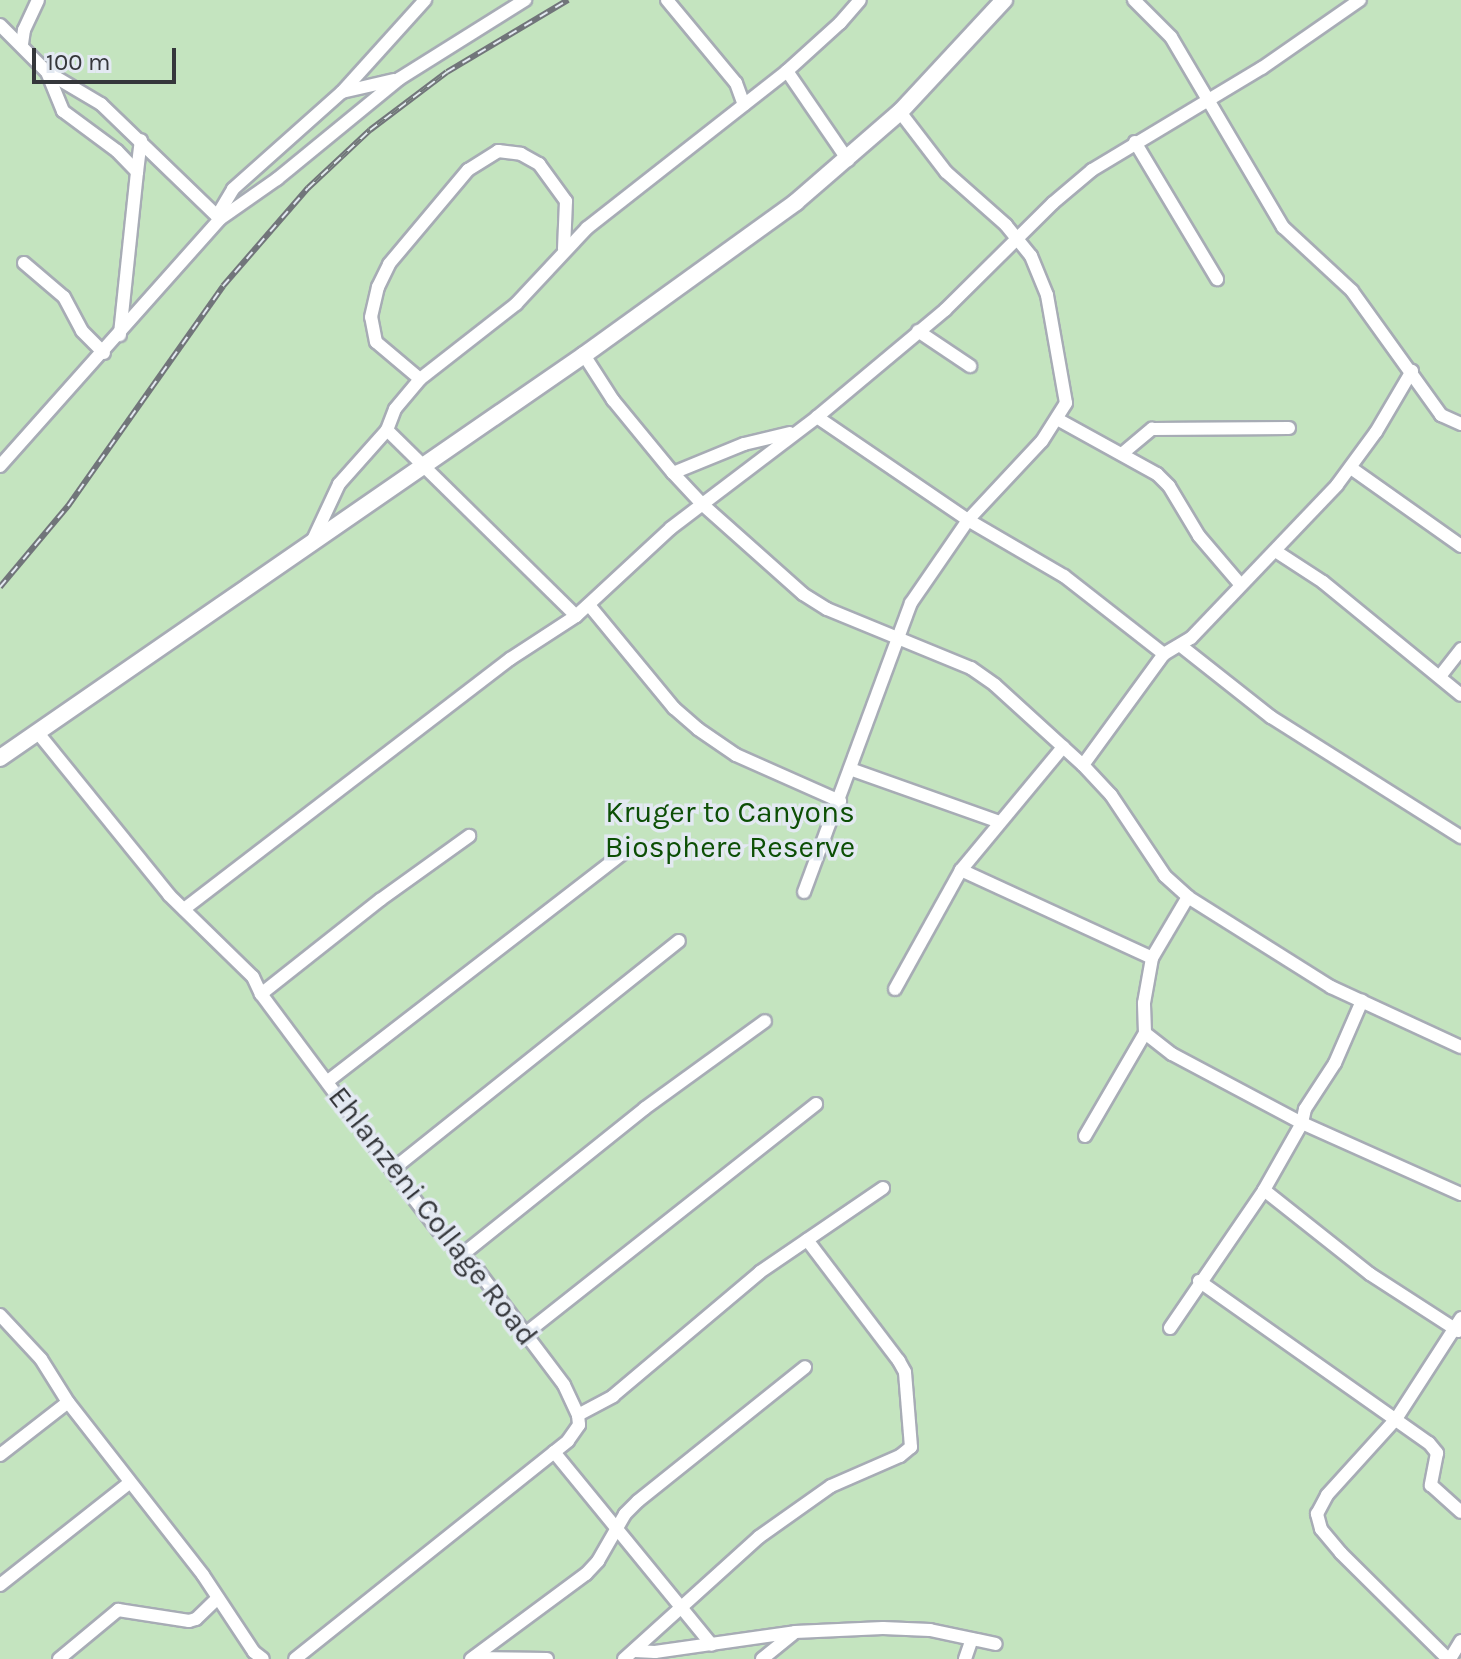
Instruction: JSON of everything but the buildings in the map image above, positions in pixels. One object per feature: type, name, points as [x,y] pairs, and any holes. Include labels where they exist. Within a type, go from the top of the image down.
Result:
[{"type":"street","points":[[22,44],[24,30],[38,0]]},
{"type":"street","points":[[0,466],[70,384],[120,335],[219,218],[233,189],[342,92],[425,0]]},
{"type":"street","points":[[219,218],[277,179],[399,79],[525,0]]},
{"type":"street","points":[[667,0],[736,83],[744,105]]},
{"type":"street","points":[[312,542],[339,484],[387,430],[395,409],[420,379],[516,304],[564,249],[658,170],[787,71],[840,23],[860,0]]},
{"type":"street","points":[[0,758],[728,253],[848,160],[900,112],[1004,0]]},
{"type":"street","points":[[1134,0],[1171,37],[1283,227],[1352,291],[1441,415],[1461,424]]},
{"type":"street","points":[[184,909],[510,659],[576,616],[671,528],[817,417],[980,278],[1063,193],[1135,142],[1284,54],[1360,0]]},
{"type":"street","points":[[0,25],[47,72],[63,111],[117,151],[137,172]]},
{"type":"street","points":[[787,71],[848,160]]},
{"type":"street","points":[[47,72],[86,92],[141,140],[219,218]]},
{"type":"street","points":[[342,92],[399,79]]},
{"type":"street","points":[[804,892],[840,801],[896,636],[918,592],[968,520],[1059,420],[1066,395],[1047,295],[1038,271],[1019,239],[946,172],[900,112]]},
{"type":"street","points":[[120,335],[141,140]]},
{"type":"street","points":[[1135,142],[1217,279]]},
{"type":"street","points":[[420,379],[376,342],[371,317],[378,287],[389,264],[468,170],[498,151],[521,154],[539,164],[566,201],[564,249]]},
{"type":"street","points":[[24,263],[64,297],[82,331],[104,353]]},
{"type":"street","points":[[918,331],[970,366]]},
{"type":"street","points":[[584,355],[613,400],[673,473],[702,504],[803,594],[827,609],[971,668],[995,685],[1083,765],[1111,795],[1165,876],[1188,897],[1331,987],[1461,1047]]},
{"type":"street","points":[[1083,765],[1164,654],[1181,646],[1240,584],[1277,552],[1351,468],[1412,371]]},
{"type":"street","points":[[817,417],[968,520],[1064,576],[1164,654]]},
{"type":"street","points":[[1059,420],[1142,463],[1169,486],[1199,536],[1240,584]]},
{"type":"street","points":[[1123,453],[1152,429],[1289,428]]},
{"type":"street","points":[[387,430],[576,616]]},
{"type":"street","points":[[673,473],[744,444],[797,431]]},
{"type":"street","points":[[1351,468],[1461,546]]},
{"type":"street","points":[[1277,552],[1323,582],[1441,675],[1461,695]]},
{"type":"street","points":[[589,605],[674,708],[698,729],[736,755],[840,801]]},
{"type":"street","points":[[1181,646],[1271,717],[1461,837]]},
{"type":"street","points":[[1441,675],[1461,649]]},
{"type":"street","name":"Ehlanzeni Collage Road","points":[[38,733],[169,895],[236,959],[438,1230],[463,1254],[564,1385],[578,1415]]},
{"type":"street","points":[[895,989],[961,870],[1063,747]]},
{"type":"street","points":[[850,769],[1000,822]]},
{"type":"street","points":[[261,994],[380,900],[469,836]]},
{"type":"street","points":[[328,1081],[623,853]]},
{"type":"street","points":[[961,870],[1152,958]]},
{"type":"street","points":[[1085,1136],[1145,1033],[1144,1003],[1152,958],[1188,897]]},
{"type":"street","points":[[392,1170],[679,941]]},
{"type":"street","points":[[1170,1328],[1199,1281],[1264,1190],[1302,1123],[1305,1109],[1349,1035],[1362,1001]]},
{"type":"street","points":[[463,1254],[645,1108],[765,1021]]},
{"type":"street","points":[[1145,1033],[1172,1054],[1302,1123],[1461,1194]]},
{"type":"street","points":[[525,1334],[816,1104]]},
{"type":"street","points":[[295,1659],[554,1452],[574,1434],[579,1425],[578,1415],[613,1396],[710,1311],[883,1188]]},
{"type":"street","points":[[1264,1190],[1370,1274],[1459,1327],[1396,1419],[1327,1495],[1319,1508],[1317,1521],[1341,1553],[1449,1659],[1461,1641]]},
{"type":"street","points":[[629,1655],[759,1537],[808,1501],[911,1447],[905,1372],[807,1240]]},
{"type":"street","points":[[1199,1281],[1434,1448],[1437,1457],[1430,1476],[1431,1485],[1461,1512]]},
{"type":"street","points":[[3,1323],[41,1359],[68,1402],[218,1598],[254,1657]]},
{"type":"street","points":[[473,1658],[586,1574],[638,1501],[805,1367]]},
{"type":"street","points":[[0,1455],[68,1402]]},
{"type":"street","points":[[554,1452],[619,1527],[712,1645]]},
{"type":"street","points":[[0,1585],[129,1483]]},
{"type":"street","points":[[59,1659],[118,1610],[189,1621],[196,1619],[218,1598]]},
{"type":"street","points":[[629,1655],[795,1632],[903,1628],[996,1644]]},
{"type":"street","points":[[762,1659],[795,1632]]},
{"type":"street","points":[[965,1659],[972,1639]]},
{"type":"street","points":[[473,1658],[547,1659]]},
{"type":"green space","name":"Kruger to Canyons Biosphere Reserve","points":[[0,0],[1461,0],[1461,1659],[0,1659]]},
{"type":"railway","points":[[0,587],[68,506],[223,286],[308,188],[370,130],[447,72],[568,0]]}]
